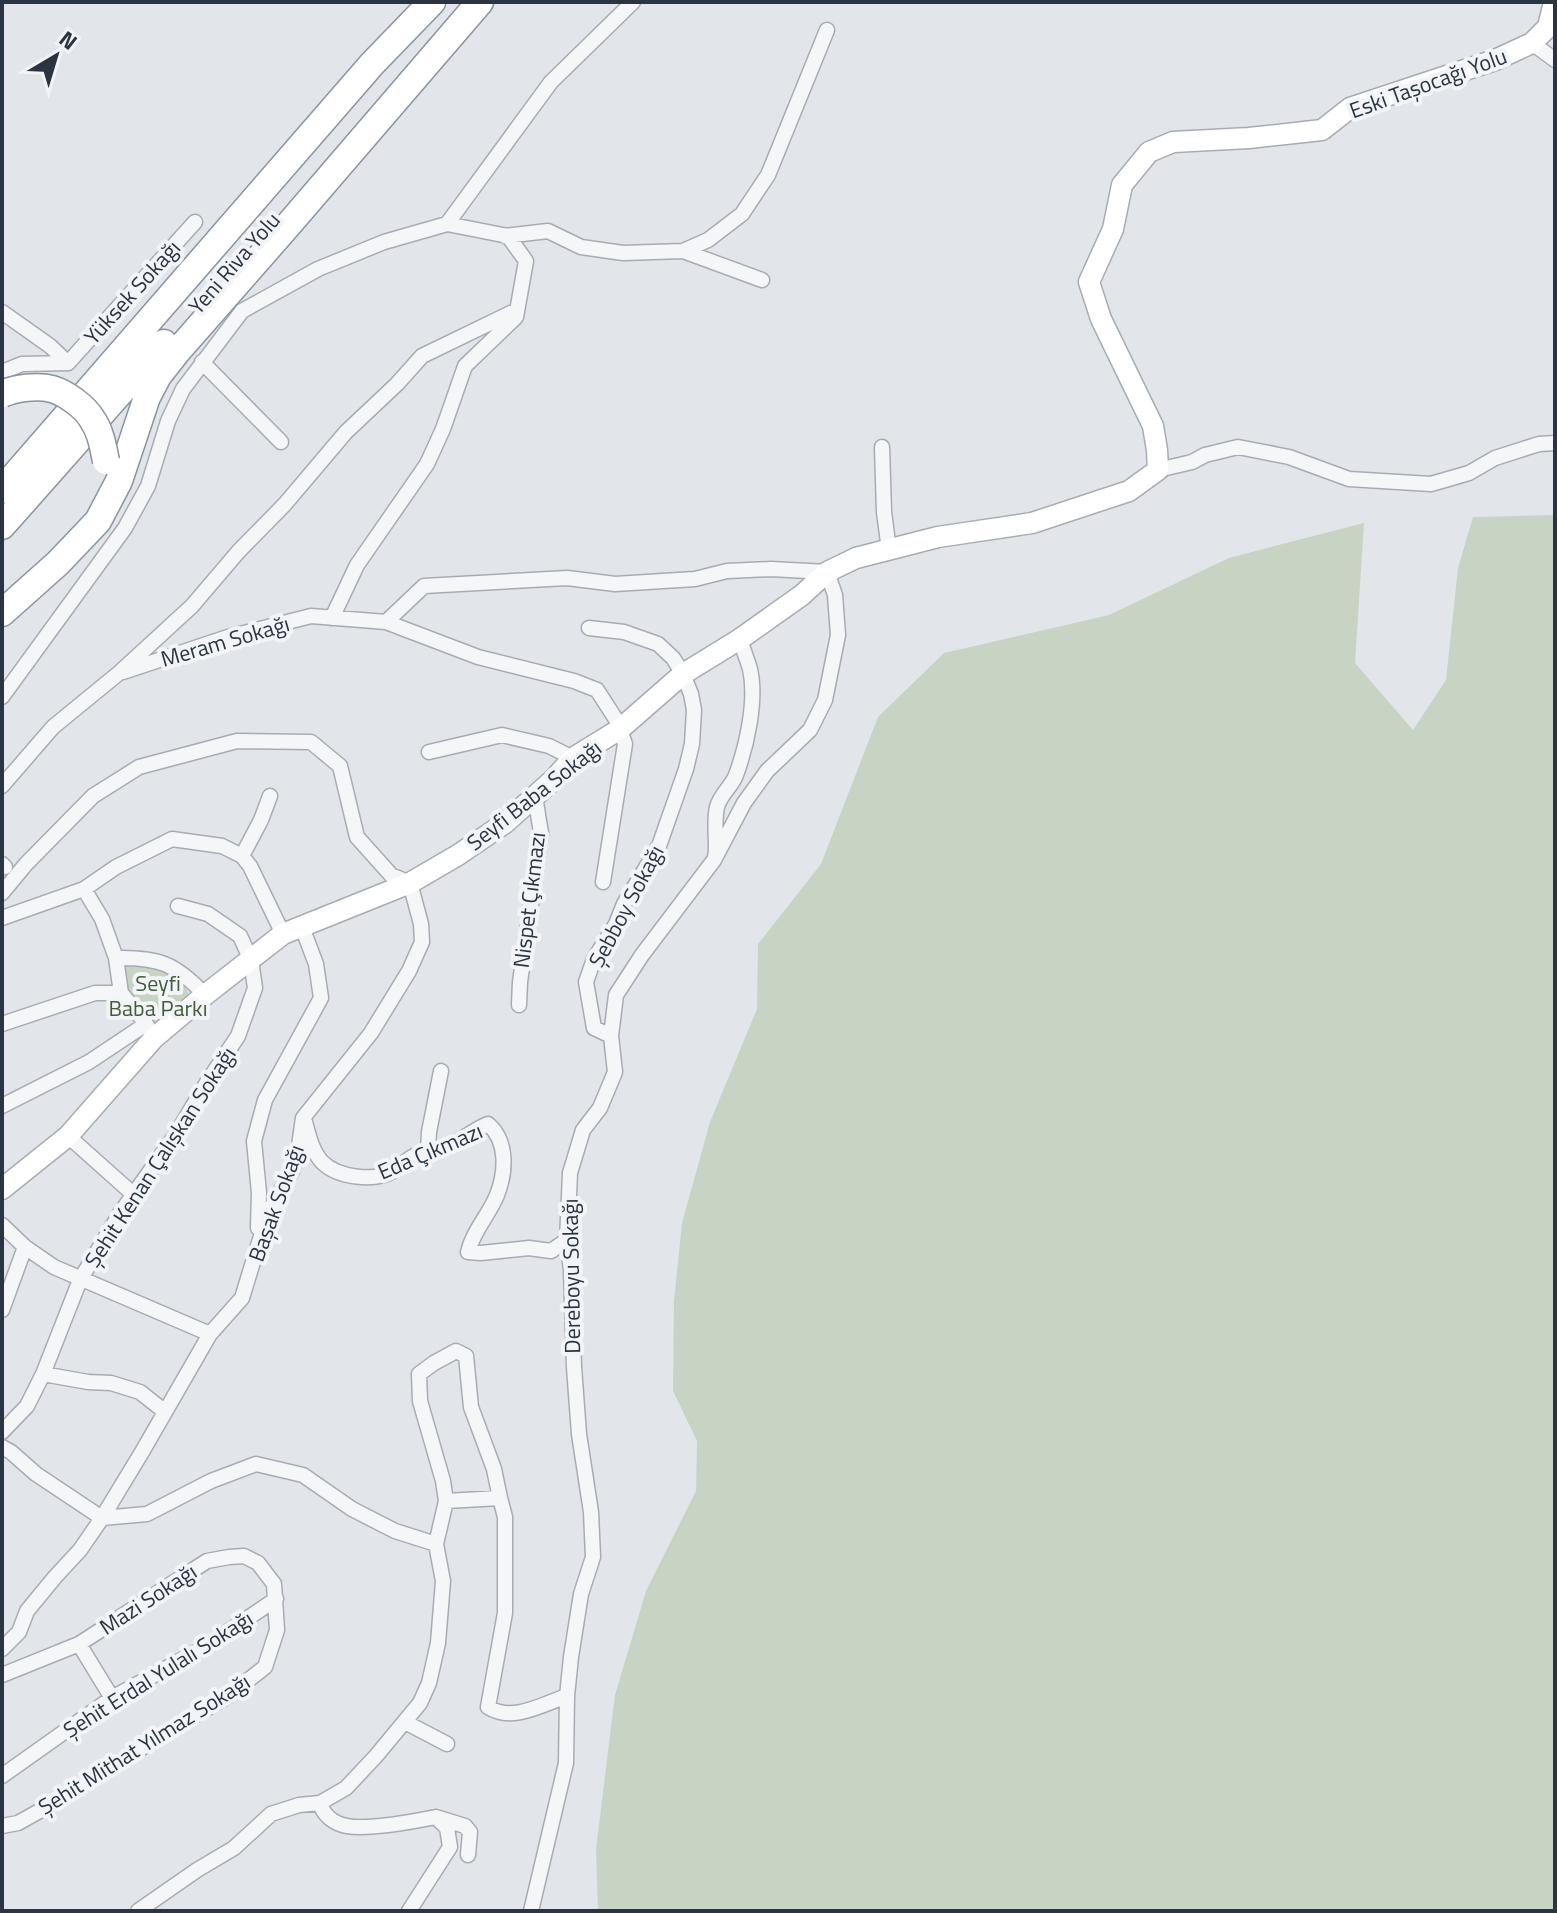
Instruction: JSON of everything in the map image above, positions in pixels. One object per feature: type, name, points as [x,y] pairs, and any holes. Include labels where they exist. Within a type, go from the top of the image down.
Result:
[{"type":"highway","name":"Yeni Riva Yolu","points":[[2,490],[372,64],[432,2]]},
{"type":"highway","name":"Yeni Riva Yolu","points":[[2,526],[373,104],[468,2]]},
{"type":"highway","points":[[2,613],[58,563],[98,521],[119,481],[147,397],[158,376],[480,2]]},
{"type":"highway","points":[[2,394],[11,390],[52,389],[72,399],[91,417],[101,438],[108,489],[98,521]]},
{"type":"highway","points":[[2,591],[83,519],[103,480],[106,461]]},
{"type":"street","points":[[447,224],[551,82],[633,2]]},
{"type":"street","name":"Eski Taşocağı Yolu","points":[[1158,470],[1153,426],[1101,319],[1089,282],[1113,229],[1122,185],[1149,152],[1173,142],[1322,130],[1350,108],[1495,60],[1532,43],[1548,27],[1554,2]]},
{"type":"street","points":[[505,236],[548,231],[581,247],[623,253],[683,251],[708,240],[742,214],[768,175],[827,30]]},
{"type":"street","points":[[1532,43],[1555,60]]},
{"type":"street","name":"Yüksek Sokağı","points":[[68,363],[195,222]]},
{"type":"street","points":[[2,697],[125,528],[148,486],[168,421],[183,389],[242,311],[318,269],[384,242],[447,224],[508,236],[526,261],[516,317],[465,366],[427,464],[357,565],[332,618]]},
{"type":"street","points":[[683,251],[762,280]]},
{"type":"street","points":[[2,786],[53,727],[119,673],[192,606],[346,432],[422,356],[517,310]]},
{"type":"street","points":[[2,312],[50,346],[68,363]]},
{"type":"street","points":[[202,362],[281,442]]},
{"type":"street","points":[[2,372],[22,364],[68,363]]},
{"type":"street","points":[[1158,470],[1238,447],[1289,457],[1349,479],[1431,484],[1469,473],[1495,458],[1539,444],[1555,443]]},
{"type":"street","points":[[882,447],[884,512],[889,550]]},
{"type":"street","name":"Seyfi Baba Sokağı","points":[[2,1189],[68,1136],[150,1031],[293,930],[410,883],[505,823],[573,758],[620,729],[683,674],[740,639],[802,595],[827,572],[856,558],[938,537],[1032,523],[1129,491],[1158,470]]},
{"type":"street","points":[[386,622],[424,586],[567,578],[615,584],[695,579],[727,571],[771,569],[827,572]]},
{"type":"street","name":"Dereboyu Sokağı","points":[[531,1911],[566,1763],[567,1696],[581,1594],[593,1557],[591,1512],[579,1434],[574,1367],[567,1240],[570,1173],[583,1130],[600,1108],[615,1072],[611,1036],[616,995],[649,944],[714,860],[744,803],[767,771],[810,730],[825,700],[838,635],[835,595],[827,572]]},
{"type":"street","name":"Meram Sokağı","points":[[119,673],[228,637],[311,616],[386,622],[478,657],[574,681],[597,690],[620,729]]},
{"type":"street","points":[[589,628],[624,632],[658,644],[673,658],[683,674]]},
{"type":"street","points":[[714,860],[717,852],[714,836],[718,805],[735,778],[745,746],[753,693],[750,670],[740,639]]},
{"type":"street","name":"Şebboy Sokağı","points":[[611,1036],[594,1028],[586,982],[594,959],[659,846],[686,769],[692,744],[694,710],[683,674]]},
{"type":"street","points":[[603,882],[625,744],[620,729]]},
{"type":"street","points":[[429,752],[502,735],[549,746],[573,758]]},
{"type":"street","points":[[2,893],[93,796],[139,767],[237,741],[311,742],[340,766],[357,837],[391,875],[410,883]]},
{"type":"street","points":[[242,856],[270,796]]},
{"type":"street","name":"Nispet Çıkmazı","points":[[519,1005],[521,969],[541,833],[535,796]]},
{"type":"street","points":[[2,918],[84,889],[116,867],[172,839],[222,846],[242,856],[250,866],[316,964],[321,998],[265,1100],[254,1141],[259,1193],[258,1249]]},
{"type":"street","name":"Başak Sokağı","points":[[2,1649],[19,1632],[27,1611],[80,1550],[102,1518],[210,1334],[242,1298],[268,1213],[292,1171],[304,1119],[371,1033],[416,957],[422,942],[421,924],[410,883]]},
{"type":"street","points":[[2,1106],[150,1031],[121,993],[116,958],[102,919],[84,889]]},
{"type":"street","points":[[178,906],[208,914],[240,936],[251,960]]},
{"type":"street","points":[[116,958],[145,957],[163,963],[181,973],[205,995]]},
{"type":"street","name":"Şehit Kenan Çalışkan Sokağı","points":[[2,1432],[27,1406],[80,1280],[238,1036],[255,988],[251,960]]},
{"type":"street","points":[[2,1024],[95,993],[121,993]]},
{"type":"street","points":[[428,1150],[441,1071]]},
{"type":"street","name":"Eda Çıkmazı","points":[[304,1119],[311,1143],[323,1163],[357,1178],[392,1171],[411,1158],[428,1150],[445,1148],[488,1124],[497,1131],[504,1163],[497,1195],[471,1240],[468,1252],[529,1248],[551,1251],[567,1240]]},
{"type":"street","points":[[68,1136],[133,1194]]},
{"type":"street","points":[[2,1225],[25,1247],[54,1267],[210,1334]]},
{"type":"street","points":[[2,1310],[25,1247]]},
{"type":"street","points":[[138,1911],[234,1848],[271,1814],[299,1805],[320,1803],[346,1788],[420,1703],[429,1683],[438,1643],[443,1581],[436,1544],[446,1501],[420,1401],[419,1374],[456,1351],[466,1356],[471,1407],[494,1469],[505,1517],[505,1613],[488,1707],[497,1713],[511,1715],[567,1696]]},
{"type":"street","points":[[43,1374],[111,1383],[140,1392],[164,1411]]},
{"type":"street","points":[[2,1447],[102,1518],[147,1514],[211,1481],[256,1464],[303,1475],[352,1509],[395,1531],[436,1544]]},
{"type":"street","points":[[446,1501],[500,1498]]},
{"type":"street","name":"Mazi Sokağı","points":[[2,1675],[79,1644],[207,1561],[244,1556],[258,1563],[274,1584],[276,1599]]},
{"type":"street","name":"Şehit Erdal Yulalı Sokağı","points":[[2,1776],[112,1698],[207,1646],[276,1599]]},
{"type":"street","name":"Şehit Mithat Yılmaz Sokağı","points":[[2,1826],[18,1823],[52,1804],[228,1696],[265,1667],[277,1630],[276,1599]]},
{"type":"street","points":[[79,1644],[112,1698]]},
{"type":"street","points":[[405,1722],[447,1744]]},
{"type":"street","points":[[320,1803],[330,1819],[347,1826],[436,1817],[453,1821],[470,1832],[468,1855]]},
{"type":"street","points":[[409,1911],[450,1847],[447,1828],[436,1817]]},
{"type":"green space","points":[[1555,515],[1555,1911],[598,1911],[596,1849],[615,1695],[646,1591],[696,1491],[697,1441],[673,1391],[674,1301],[682,1223],[710,1122],[757,1009],[758,944],[821,864],[878,717],[944,653],[1109,615],[1229,558],[1364,523],[1355,663],[1413,730],[1446,680],[1458,568],[1473,517]]},
{"type":"green space","name":"Seyfi Baba Parkı","points":[[142,964],[176,979],[189,995],[176,1011],[155,1023],[136,1004],[126,984],[123,965]]}]
